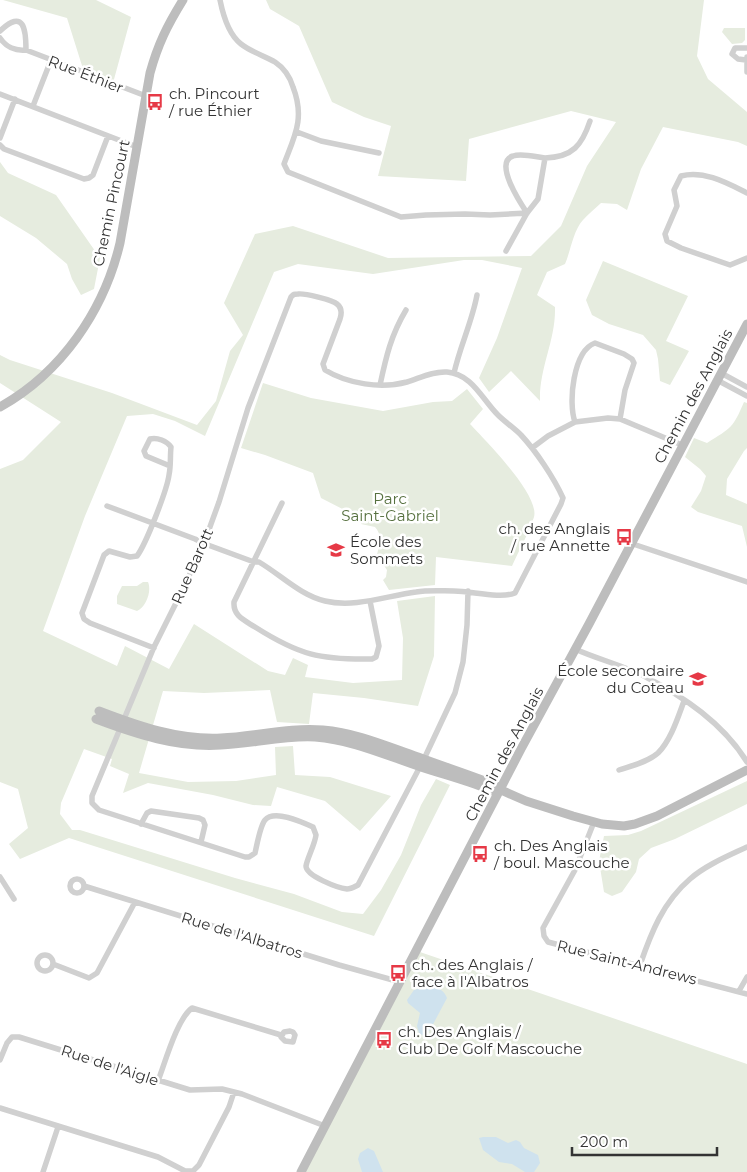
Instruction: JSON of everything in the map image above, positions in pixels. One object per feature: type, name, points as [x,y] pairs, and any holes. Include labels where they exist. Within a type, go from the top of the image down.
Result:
[{"type":"street","name":"Chemin Pincourt","points":[[0,407],[34,383],[54,365],[81,332],[97,306],[117,255],[146,96],[157,49],[168,24],[183,0]]},
{"type":"street","points":[[220,0],[225,23],[240,44],[276,63],[290,79],[298,101],[299,118],[284,164],[288,172],[402,217],[465,214],[490,216],[527,213]]},
{"type":"street","points":[[0,31],[11,22],[22,24],[26,29],[26,50]]},
{"type":"street","name":"Rue Éthier","points":[[0,38],[4,44],[16,51],[26,50],[146,96]]},
{"type":"street","points":[[747,48],[735,48],[732,54],[738,59],[747,58],[747,72]]},
{"type":"street","points":[[33,106],[51,60]]},
{"type":"street","points":[[0,94],[137,146]]},
{"type":"street","points":[[0,138],[15,99]]},
{"type":"street","points":[[527,213],[519,202],[508,179],[506,164],[509,159],[512,156],[557,158],[572,152],[584,138],[590,120]]},
{"type":"street","points":[[296,132],[321,141],[378,154]]},
{"type":"street","points":[[0,145],[4,149],[84,180],[93,175],[108,136]]},
{"type":"street","points":[[506,251],[527,213],[538,200],[545,158]]},
{"type":"street","points":[[747,193],[716,178],[687,174],[681,176],[674,190],[678,206],[665,234],[667,241],[681,248],[730,265],[747,258]]},
{"type":"street","name":"Rue Barott","points":[[380,385],[359,383],[325,370],[323,364],[342,313],[336,303],[296,294],[291,297],[248,408],[219,502],[203,543],[187,581],[154,648],[92,796],[92,803],[99,810],[245,857],[254,853],[264,820],[270,815],[285,817],[313,827],[316,831],[314,845],[306,866],[308,872],[314,877],[341,888],[350,889],[358,884],[447,712],[459,680],[463,662],[468,591]]},
{"type":"street","points":[[454,373],[462,344],[471,323],[477,295]]},
{"type":"street","points":[[107,506],[254,562],[259,562],[300,590],[319,600],[343,603],[370,601],[431,591],[468,591],[500,595],[515,593],[563,498],[532,448],[521,435],[498,415],[473,384],[454,373],[435,373],[404,383],[380,385],[384,364],[395,329],[406,310]]},
{"type":"street","name":"Chemin des Anglais","points":[[301,1172],[630,543],[747,324]]},
{"type":"street","points":[[575,422],[572,413],[572,388],[576,369],[589,345],[595,343],[624,354],[632,359],[634,364],[625,390],[620,419]]},
{"type":"street","points":[[719,377],[747,387]]},
{"type":"street","points":[[719,377],[747,396]]},
{"type":"street","points":[[532,448],[548,436],[575,422],[594,419],[620,419],[682,445]]},
{"type":"street","points":[[154,648],[90,623],[84,619],[82,613],[104,555],[109,551],[115,551],[130,557],[137,556],[152,522],[169,476],[170,466],[171,447],[169,444],[153,438],[150,439],[144,451],[146,456],[170,466]]},
{"type":"street","points":[[282,502],[234,602],[237,616],[276,641],[298,651],[318,657],[342,660],[372,659],[376,657],[379,646],[370,601]]},
{"type":"street","points":[[630,543],[747,582]]},
{"type":"street","points":[[575,649],[643,676],[684,701],[714,721],[740,750],[747,762]]},
{"type":"street","points":[[619,770],[642,762],[657,754],[667,741],[684,701]]},
{"type":"street","points":[[98,715],[159,740],[210,746],[288,738],[326,738],[364,746],[482,780],[542,807],[613,826],[624,826],[646,821],[747,770]]},
{"type":"street","points":[[141,824],[147,812],[151,811],[199,818],[203,820],[205,825],[201,842]]},
{"type":"street","name":"Rue Saint-Andrews","points":[[594,822],[575,870],[543,928],[544,936],[548,942],[747,994]]},
{"type":"street","points":[[640,966],[650,937],[662,912],[673,896],[691,878],[722,859],[747,847]]},
{"type":"street","points":[[0,879],[14,899]]},
{"type":"street","name":"Rue de l'Albatros","points":[[84,886],[339,966],[400,982]]},
{"type":"street","points":[[53,964],[89,978],[97,973],[135,902]]},
{"type":"street","points":[[739,991],[747,976]]},
{"type":"street","points":[[158,1081],[170,1045],[187,1012],[192,1008],[281,1035]]},
{"type":"street","name":"Rue de l'Aigle","points":[[0,1060],[7,1043],[12,1037],[19,1037],[190,1090],[222,1089],[242,1094],[325,1126]]},
{"type":"street","points":[[0,1108],[158,1157],[185,1171],[193,1171],[199,1165],[229,1107],[234,1092]]},
{"type":"street","points":[[44,1172],[58,1127]]},
{"type":"green space","points":[[3,0],[96,0],[131,17],[113,83],[84,72],[67,18]]},
{"type":"green space","points":[[266,0],[704,0],[697,56],[708,79],[747,112],[747,146],[738,142],[663,127],[641,169],[627,210],[617,204],[601,203],[580,224],[574,235],[565,264],[547,272],[537,295],[555,307],[553,331],[540,389],[540,401],[511,371],[489,392],[479,378],[497,338],[522,268],[482,260],[464,260],[373,274],[298,264],[274,272],[205,436],[175,421],[153,414],[127,416],[85,516],[43,631],[117,666],[125,646],[169,669],[194,624],[268,671],[285,675],[293,658],[308,665],[305,677],[353,683],[402,680],[403,638],[397,601],[435,596],[434,656],[418,706],[313,693],[309,724],[277,722],[270,690],[204,693],[163,691],[139,773],[188,782],[236,781],[276,775],[275,747],[293,746],[295,775],[330,777],[391,796],[360,831],[325,801],[277,787],[271,806],[253,805],[213,795],[148,783],[123,793],[129,774],[110,766],[112,759],[84,749],[61,803],[60,814],[72,830],[80,830],[235,878],[294,894],[342,912],[363,914],[381,890],[401,855],[421,805],[436,779],[450,785],[374,936],[69,838],[20,859],[9,844],[28,828],[18,789],[0,782],[0,469],[23,460],[61,422],[0,383],[0,355],[10,360],[112,393],[197,425],[216,401],[230,351],[243,335],[224,303],[255,234],[293,226],[388,258],[531,256],[561,226],[587,166],[616,122],[571,111],[469,139],[466,181],[378,176],[391,126],[364,117],[332,102],[299,26],[270,9]]},
{"type":"green space","points":[[724,28],[745,28],[745,40],[742,43],[732,44],[722,32]]},
{"type":"green space","points":[[0,162],[8,173],[56,195],[100,258],[94,289],[81,295],[72,279],[67,264],[36,238],[0,216]]},
{"type":"green space","points":[[603,261],[688,296],[666,341],[689,351],[670,385],[660,381],[656,350],[643,335],[609,324],[592,315],[586,300]]},
{"type":"green space","name":"Parc Saint-Gabriel","points":[[263,383],[311,398],[383,411],[433,402],[452,401],[467,389],[483,409],[470,424],[510,468],[529,495],[534,507],[532,523],[512,566],[436,557],[435,585],[389,590],[383,580],[386,577],[387,570],[377,555],[380,537],[375,527],[361,524],[362,519],[321,498],[313,473],[241,448]]},
{"type":"green space","points":[[744,402],[747,403],[747,448],[727,479],[726,495],[747,504],[747,547],[742,526],[698,512],[691,507],[701,491],[706,476],[685,457],[694,438],[707,443],[730,427]]},
{"type":"green space","points":[[143,582],[148,582],[149,594],[140,609],[137,611],[117,604],[117,596],[122,586],[137,586]]},
{"type":"green space","points":[[747,781],[747,804],[675,839],[651,848],[639,859],[636,872],[622,892],[612,896],[604,892],[599,861],[604,836],[628,835],[641,831]]},
{"type":"green space","points":[[417,951],[747,1064],[747,1172],[305,1172]]},
{"type":"water","points":[[427,986],[444,992],[447,998],[430,1030],[424,1036],[419,1033],[417,1026],[420,1013],[407,1000],[414,990]]},
{"type":"water","points":[[496,1137],[508,1143],[516,1140],[524,1148],[538,1155],[540,1163],[534,1172],[525,1172],[512,1164],[499,1162],[483,1150],[479,1138]]},
{"type":"water","points":[[368,1148],[374,1151],[383,1172],[362,1172],[358,1159],[360,1153]]},
{"type":"place","name":"ch. Pincourt / rue Éthier","points":[[155,102]]},
{"type":"place","name":"ch. des Anglais / rue Annette","points":[[624,537]]},
{"type":"place","name":"École des Sommets","points":[[336,550]]},
{"type":"place","name":"École secondaire du Coteau","points":[[698,679]]},
{"type":"place","name":"ch. Des Anglais / boul. Mascouche","points":[[480,854]]},
{"type":"place","name":"ch. des Anglais / face à l'Albatros","points":[[398,973]]},
{"type":"place","name":"ch. Des Anglais / Club De Golf Mascouche","points":[[384,1040]]}]
